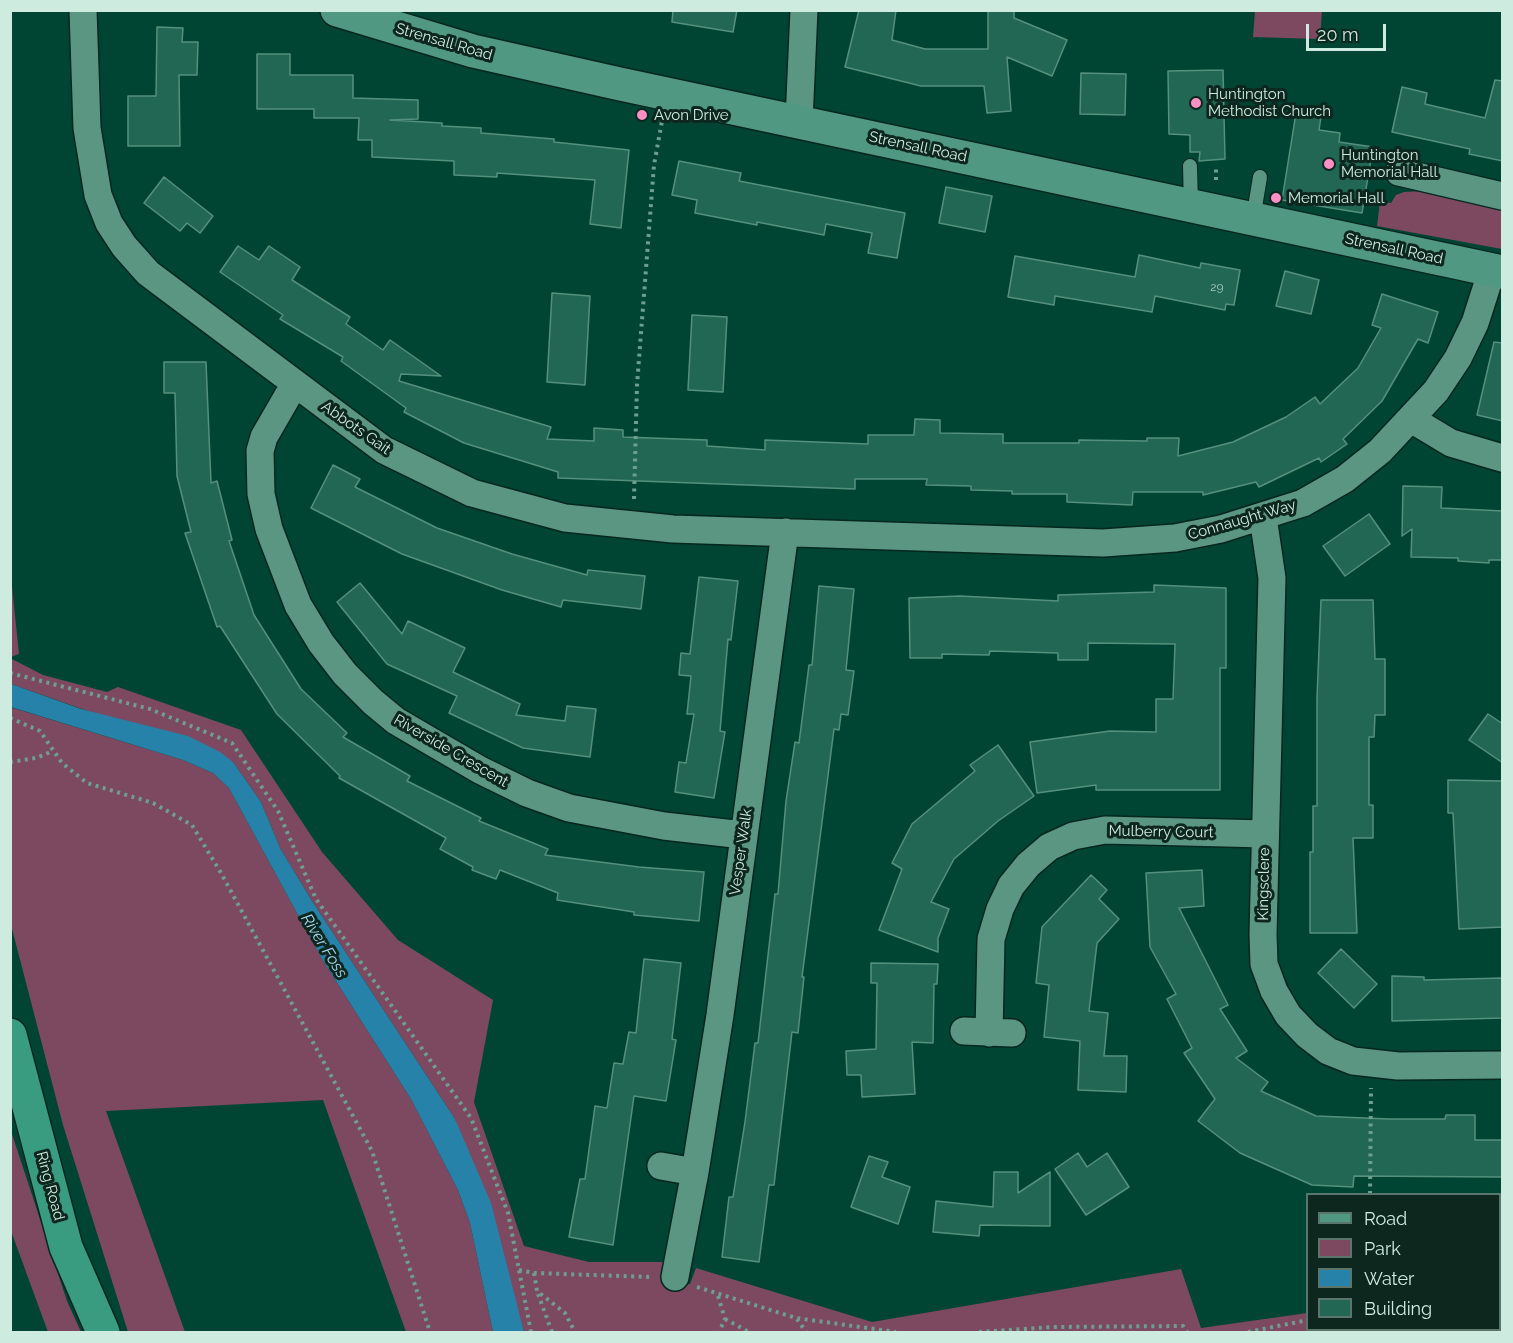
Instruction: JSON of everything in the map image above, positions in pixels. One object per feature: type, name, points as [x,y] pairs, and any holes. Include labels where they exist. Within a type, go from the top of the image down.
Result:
[{"type":"highway","name":"Ring Road","points":[[10,1035],[66,1247],[103,1332]]},
{"type":"street","name":"Abbots Gait","points":[[83,10],[90,148],[98,195],[109,223],[124,246],[148,273],[294,385],[384,450],[472,493],[565,518],[633,527],[873,534]]},
{"type":"street","name":"Strensall Road","points":[[337,10],[473,51],[1497,271]]},
{"type":"street","points":[[799,121],[804,10]]},
{"type":"street","points":[[1399,172],[1503,196]]},
{"type":"street","name":"Connaught Way","points":[[873,534],[1103,543],[1140,542],[1209,531],[1263,517],[1303,503],[1345,479],[1380,451],[1436,391],[1458,358],[1497,271]]},
{"type":"street","name":"Riverside Crescent","points":[[294,385],[264,437],[260,450],[258,465],[264,506],[281,566],[298,605],[339,666],[373,702],[396,721],[480,770],[527,794],[558,805],[621,819],[743,835]]},
{"type":"street","points":[[1412,419],[1430,433],[1451,443],[1503,458]]},
{"type":"street","name":"Kingsclere","points":[[1263,517],[1272,578],[1263,934],[1264,964],[1274,991],[1288,1015],[1314,1040],[1328,1051],[1353,1061],[1398,1066],[1503,1065]]},
{"type":"street","name":"Vesper Walk","points":[[675,1277],[695,1172],[785,532]]},
{"type":"street","name":"Mulberry Court","points":[[989,1032],[991,939],[1000,909],[1011,886],[1028,865],[1048,847],[1073,836],[1105,830],[1265,834]]},
{"type":"street","points":[[661,1166],[695,1172]]},
{"type":"lane","points":[[1191,166],[1191,206]]},
{"type":"lane","points":[[1253,219],[1260,177]]},
{"type":"path","points":[[633,527],[637,385],[654,165],[667,94]]},
{"type":"path","points":[[10,673],[150,709],[232,743],[278,811],[316,899],[471,1118],[508,1213],[531,1332]]},
{"type":"path","points":[[10,718],[40,731],[62,763],[87,783],[153,802],[192,825],[227,883],[372,1151],[430,1332]]},
{"type":"path","points":[[10,762],[36,758],[53,751]]},
{"type":"path","points":[[1370,1193],[1371,1063]]},
{"type":"path","points":[[519,1270],[534,1273],[675,1277],[717,1296],[796,1318],[896,1332]]},
{"type":"path","points":[[534,1273],[537,1292],[552,1332]]},
{"type":"path","points":[[537,1292],[565,1313],[575,1332]]},
{"type":"path","points":[[717,1296],[725,1319],[749,1332]]},
{"type":"path","points":[[796,1318],[806,1332]]},
{"type":"path","points":[[719,1332],[725,1319]]},
{"type":"path","points":[[1248,1332],[1306,1320]]},
{"type":"path","points":[[979,1332],[1053,1327],[1183,1326],[1187,1332]]},
{"type":"path","points":[[1429,1331],[1448,1332]]},
{"type":"green space","points":[[1255,11],[1322,11],[1320,39],[1253,37]]},
{"type":"green space","points":[[1424,191],[1502,208],[1502,249],[1377,226],[1380,202],[1391,203],[1396,195],[1404,192]]},
{"type":"green space","points":[[11,577],[19,654],[11,657]]},
{"type":"green space","points":[[10,658],[43,675],[107,692],[118,687],[241,730],[322,852],[398,940],[493,1000],[474,1102],[524,1246],[589,1262],[664,1262],[675,1286],[690,1284],[696,1268],[872,1322],[1181,1269],[1201,1328],[1306,1313],[1306,1331],[1501,1331],[1502,1303],[1502,1332],[524,1332],[455,1119],[312,901],[280,848],[261,802],[233,762],[11,684]]},
{"type":"green space","points":[[10,707],[183,760],[213,773],[229,788],[322,959],[411,1099],[458,1190],[470,1223],[493,1332],[406,1332],[323,1100],[106,1111],[185,1332],[128,1332],[63,1125],[11,925]]},
{"type":"green space","points":[[10,1128],[67,1301],[81,1332],[48,1332],[11,1231]]},
{"type":"water","name":"River Foss","points":[[11,684],[81,709],[188,736],[220,752],[233,762],[261,802],[280,848],[312,901],[455,1119],[491,1203],[524,1332],[493,1332],[470,1223],[458,1190],[411,1099],[322,959],[229,788],[213,773],[183,760],[11,707]]},
{"type":"building","points":[[673,10],[737,10],[733,32],[672,22]]},
{"type":"building","points":[[859,10],[896,10],[892,40],[925,49],[988,49],[988,10],[1014,10],[1014,18],[1067,40],[1052,76],[1007,57],[1011,111],[987,113],[984,86],[921,86],[845,67]]},
{"type":"building","points":[[157,27],[183,28],[182,42],[198,42],[197,75],[179,75],[180,146],[128,146],[128,96],[156,96]]},
{"type":"building","points":[[257,54],[290,54],[290,75],[353,75],[353,98],[418,100],[418,119],[390,120],[442,123],[442,126],[481,128],[481,133],[554,139],[554,142],[629,150],[621,228],[590,224],[595,180],[497,173],[497,177],[454,175],[454,161],[372,157],[372,140],[358,140],[359,118],[314,118],[314,109],[257,109]]},
{"type":"building","name":"Huntington Methodist Church","points":[[1223,70],[1225,159],[1199,161],[1200,152],[1190,152],[1190,135],[1169,134],[1168,71]]},
{"type":"building","points":[[1081,73],[1126,74],[1125,115],[1080,114]]},
{"type":"building","points":[[1495,80],[1503,81],[1503,161],[1469,154],[1470,149],[1392,132],[1402,87],[1427,93],[1425,104],[1485,118]]},
{"type":"building","name":"Huntington Memorial Hall","points":[[1296,113],[1321,117],[1319,130],[1340,133],[1339,142],[1373,147],[1362,213],[1282,200]]},
{"type":"building","points":[[679,161],[741,173],[739,181],[905,213],[897,258],[868,253],[872,233],[826,224],[824,235],[695,213],[697,200],[672,195]]},
{"type":"building","points":[[164,177],[213,216],[200,233],[187,223],[180,231],[144,203]]},
{"type":"building","points":[[946,187],[992,196],[985,232],[939,223]]},
{"type":"building","points":[[238,246],[259,260],[269,246],[300,267],[292,280],[350,317],[346,324],[383,350],[390,340],[441,376],[401,374],[399,381],[551,427],[547,439],[594,441],[594,428],[623,430],[623,437],[707,440],[707,446],[765,450],[765,440],[868,444],[868,435],[914,435],[915,419],[940,420],[940,433],[1003,434],[1003,443],[1079,443],[1079,440],[1147,441],[1147,438],[1179,438],[1178,456],[1233,442],[1286,417],[1315,397],[1320,404],[1358,368],[1381,328],[1372,325],[1382,294],[1438,312],[1428,343],[1418,339],[1382,401],[1343,439],[1347,444],[1321,462],[1319,458],[1259,487],[1256,482],[1203,495],[1203,492],[1133,492],[1132,505],[1067,502],[1067,494],[1012,494],[1012,491],[971,490],[971,486],[926,485],[927,479],[855,479],[855,489],[558,478],[558,472],[464,443],[404,412],[406,408],[341,361],[343,357],[280,319],[283,315],[220,272]]},
{"type":"building","points":[[1139,255],[1200,268],[1201,263],[1240,270],[1234,305],[1226,304],[1225,310],[1155,296],[1152,312],[1055,296],[1054,305],[1008,297],[1015,256],[1135,277]]},
{"type":"building","points":[[1285,271],[1319,280],[1311,314],[1276,306]]},
{"type":"building","points":[[552,293],[590,296],[585,385],[547,382]]},
{"type":"building","points":[[692,315],[727,317],[723,392],[688,390]]},
{"type":"building","points":[[1494,342],[1503,343],[1503,421],[1477,415]]},
{"type":"building","points":[[164,362],[206,362],[211,483],[217,481],[232,540],[229,541],[254,615],[301,689],[347,733],[343,737],[410,776],[407,781],[481,818],[479,821],[548,849],[545,855],[639,867],[704,872],[699,921],[634,915],[634,912],[557,900],[558,893],[500,870],[496,879],[472,870],[473,867],[440,849],[446,838],[339,778],[340,776],[277,714],[220,626],[217,627],[185,533],[191,532],[177,476],[175,393],[164,393]]},
{"type":"building","points":[[333,465],[360,479],[355,487],[437,528],[512,554],[587,575],[588,570],[645,576],[641,609],[563,600],[561,607],[502,590],[402,554],[311,508]]},
{"type":"building","points":[[1403,486],[1442,487],[1441,508],[1503,511],[1503,560],[1489,560],[1489,563],[1458,561],[1458,558],[1411,557],[1412,529],[1402,536]]},
{"type":"building","points":[[1369,514],[1390,544],[1345,576],[1323,546]]},
{"type":"building","points":[[699,577],[738,581],[731,640],[728,639],[720,731],[725,732],[714,798],[675,792],[679,762],[686,763],[694,714],[687,714],[691,676],[679,675],[681,653],[690,654]]},
{"type":"building","points":[[360,583],[402,634],[408,621],[465,648],[453,672],[520,704],[516,715],[565,721],[567,706],[596,709],[590,757],[523,748],[449,713],[457,696],[387,664],[337,602]]},
{"type":"building","points":[[1154,585],[1226,588],[1226,668],[1220,668],[1220,790],[1096,790],[1096,785],[1037,793],[1030,742],[1110,731],[1156,732],[1156,699],[1173,699],[1175,644],[1088,643],[1088,660],[1058,660],[1058,653],[990,651],[989,655],[942,654],[942,658],[910,658],[909,598],[960,596],[1058,601],[1058,595],[1154,592]]},
{"type":"building","points":[[819,586],[854,589],[846,670],[854,671],[848,715],[841,714],[839,730],[834,729],[802,977],[804,977],[798,1033],[792,1032],[774,1185],[769,1185],[759,1262],[722,1257],[729,1197],[733,1197],[755,1043],[758,1043],[775,894],[778,894],[786,801],[795,742],[799,743],[809,665],[812,665]]},
{"type":"building","points":[[1321,600],[1373,600],[1375,659],[1385,659],[1385,715],[1375,715],[1374,737],[1369,737],[1369,805],[1373,805],[1373,838],[1353,838],[1357,933],[1310,933],[1310,852],[1313,852],[1313,806],[1317,806],[1317,698]]},
{"type":"building","points":[[1488,714],[1503,724],[1503,763],[1469,740]]},
{"type":"building","points":[[998,745],[1034,796],[998,821],[954,859],[931,902],[949,909],[938,938],[938,952],[879,930],[902,869],[892,863],[912,824],[975,771],[970,765]]},
{"type":"building","points":[[1448,780],[1502,781],[1503,927],[1459,929],[1453,813],[1448,813]]},
{"type":"building","points":[[1202,870],[1204,906],[1179,908],[1228,1005],[1220,1009],[1247,1051],[1236,1058],[1268,1082],[1261,1091],[1316,1116],[1445,1119],[1446,1115],[1475,1115],[1475,1140],[1503,1140],[1503,1177],[1354,1176],[1353,1187],[1312,1185],[1240,1153],[1198,1121],[1215,1099],[1184,1053],[1192,1048],[1167,999],[1176,994],[1150,947],[1146,873]]},
{"type":"building","points":[[1091,875],[1107,890],[1099,899],[1119,919],[1097,943],[1089,1011],[1108,1013],[1104,1056],[1127,1056],[1126,1092],[1078,1090],[1080,1041],[1044,1037],[1049,985],[1036,983],[1042,927]]},
{"type":"building","points":[[1341,949],[1377,984],[1354,1008],[1318,973]]},
{"type":"building","points":[[644,959],[681,963],[672,1039],[676,1040],[666,1101],[634,1096],[613,1245],[569,1237],[580,1179],[585,1179],[595,1106],[607,1108],[614,1063],[623,1064],[629,1032],[636,1033]]},
{"type":"building","points":[[871,963],[938,964],[937,984],[934,984],[933,1043],[912,1042],[915,1094],[862,1097],[861,1075],[847,1075],[846,1051],[876,1049],[877,983],[871,983]]},
{"type":"building","points":[[1392,976],[1424,977],[1424,980],[1503,978],[1503,1018],[1392,1021]]},
{"type":"building","points":[[1078,1153],[1087,1167],[1107,1153],[1129,1187],[1086,1215],[1055,1169]]},
{"type":"building","points":[[869,1156],[888,1162],[882,1177],[910,1187],[898,1224],[851,1207]]},
{"type":"building","points":[[994,1172],[1018,1172],[1018,1193],[1050,1172],[1050,1226],[980,1225],[979,1236],[933,1232],[936,1201],[993,1207]]},
{"type":"place","name":"Huntington Methodist Church","points":[[1196,103]]},
{"type":"place","name":"Avon Drive","points":[[642,115]]},
{"type":"place","name":"Huntington Memorial Hall","points":[[1329,164]]},
{"type":"place","name":"Memorial Hall","points":[[1276,198]]}]
